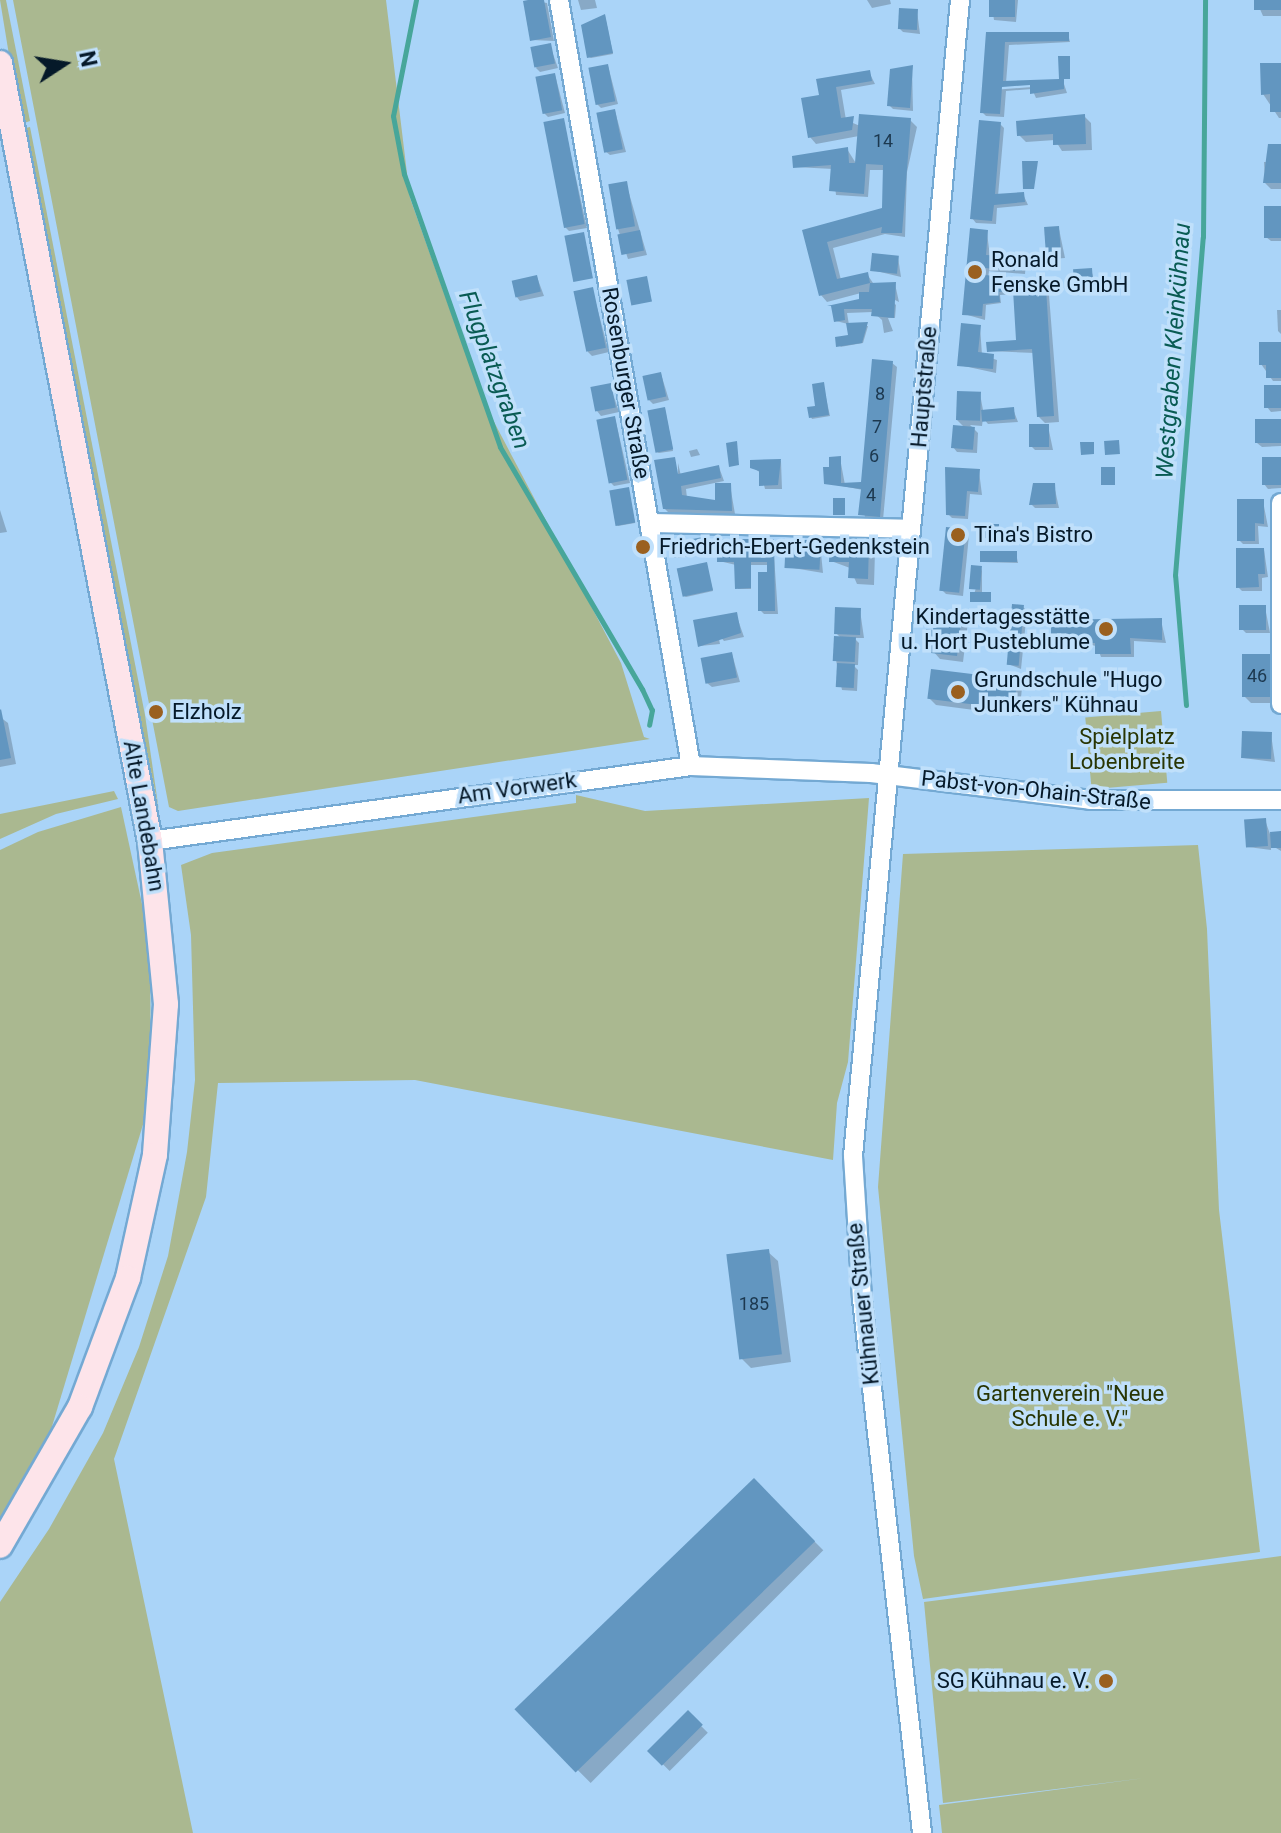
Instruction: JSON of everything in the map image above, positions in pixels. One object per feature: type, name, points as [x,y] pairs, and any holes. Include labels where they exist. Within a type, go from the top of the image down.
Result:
[{"type":"main road","name":"Alte Landebahn","points":[[0,63],[150,841],[163,934],[166,1031],[159,1124],[144,1218],[91,1384],[47,1472],[0,1546]]},
{"type":"street","name":"Rosenburger Straße","points":[[559,0],[691,766]]},
{"type":"street","name":"Hauptstraße","points":[[887,774],[960,0]]},
{"type":"street","points":[[1281,503],[1281,704]]},
{"type":"street","points":[[650,523],[910,529]]},
{"type":"street","name":"Am Vorwerk","points":[[150,841],[691,766],[887,774]]},
{"type":"street","name":"Pabst-von-Ohain-Straße","points":[[887,774],[1090,800],[1281,800]]},
{"type":"street","name":"Kühnauer Straße","points":[[887,774],[853,1188],[922,1833]]},
{"type":"green space","points":[[0,0],[6,0],[30,121],[24,123],[20,122]]},
{"type":"green space","points":[[13,0],[386,0],[410,198],[482,399],[621,663],[644,737],[650,739],[178,811],[169,807]]},
{"type":"green space","points":[[30,127],[145,715],[159,811],[21,129]]},
{"type":"green space","name":"Spielplatz Lobenbreite","points":[[1161,711],[1167,783],[1092,789],[1085,718]]},
{"type":"green space","points":[[114,791],[118,799],[56,814],[0,839],[0,814]]},
{"type":"green space","points":[[576,795],[645,811],[869,798],[848,1062],[837,1103],[833,1160],[415,1080],[218,1083],[206,1197],[114,1459],[193,1833],[0,1833],[0,1602],[49,1529],[103,1433],[139,1347],[168,1256],[187,1152],[195,1080],[191,935],[181,865],[212,853],[576,803]]},
{"type":"green space","points":[[121,807],[150,941],[151,1098],[50,1433],[0,1526],[0,850],[38,832]]},
{"type":"green space","name":"Gartenverein \"Neue Schule e. V.\"","points":[[1198,845],[1207,929],[1219,1210],[1260,1552],[923,1599],[914,1556],[878,1187],[903,854]]},
{"type":"green space","name":"SG Kühnau e. V.","points":[[1281,1556],[1281,1833],[942,1833],[939,1805],[1145,1778],[943,1803],[924,1602]]},
{"type":"building","points":[[544,0],[551,37],[530,41],[523,1]]},
{"type":"building","points":[[989,0],[1015,0],[1015,17],[989,17]]},
{"type":"building","points":[[1254,0],[1281,0],[1281,10],[1254,10]]},
{"type":"building","points":[[899,8],[918,9],[917,30],[898,29]]},
{"type":"building","points":[[605,14],[613,53],[587,58],[581,25]]},
{"type":"building","points":[[986,32],[1069,32],[1069,41],[1005,42],[1003,81],[1059,79],[1058,56],[1070,56],[1070,79],[1064,79],[1064,89],[1030,94],[1030,85],[1002,87],[1000,114],[980,113]]},
{"type":"building","points":[[551,43],[555,64],[534,68],[530,47]]},
{"type":"building","points":[[1260,63],[1281,63],[1281,112],[1270,112],[1270,94],[1261,95]]},
{"type":"building","points":[[608,64],[615,101],[596,105],[588,68]]},
{"type":"building","points":[[913,65],[910,108],[887,106],[890,69]]},
{"type":"building","points":[[870,70],[872,81],[836,87],[841,118],[854,116],[852,130],[808,138],[801,98],[819,95],[816,79]]},
{"type":"building","points":[[555,73],[562,110],[543,114],[535,77]]},
{"type":"building","points":[[615,109],[623,149],[604,153],[596,113]]},
{"type":"building","points":[[859,114],[911,118],[902,233],[881,233],[882,227],[827,242],[837,279],[868,272],[870,283],[819,296],[802,230],[882,208],[883,165],[866,164],[864,194],[829,191],[831,165],[793,168],[792,156],[848,147],[849,163],[855,163]]},
{"type":"building","points":[[1085,114],[1086,144],[1053,145],[1053,134],[1017,136],[1016,121]]},
{"type":"building","points":[[564,118],[585,224],[564,228],[543,122]]},
{"type":"building","points":[[979,120],[1001,122],[995,194],[1024,192],[1025,202],[994,205],[992,221],[970,219]]},
{"type":"building","points":[[1268,144],[1281,144],[1281,183],[1263,183]]},
{"type":"building","points":[[1022,161],[1038,161],[1034,189],[1023,189]]},
{"type":"building","points":[[627,181],[635,226],[616,230],[608,184]]},
{"type":"building","points":[[1264,206],[1281,206],[1281,238],[1264,238]]},
{"type":"building","points":[[1059,226],[1061,254],[1046,255],[1044,227]]},
{"type":"building","points":[[970,228],[988,230],[986,255],[1023,257],[1022,271],[985,268],[985,275],[996,276],[995,283],[1013,282],[1013,290],[999,292],[1000,302],[983,304],[982,316],[962,315]]},
{"type":"building","points":[[640,230],[644,251],[621,255],[617,234]]},
{"type":"building","points":[[584,232],[593,278],[573,282],[564,236]]},
{"type":"building","points":[[872,253],[899,256],[897,274],[870,271]]},
{"type":"building","points":[[1092,268],[1093,283],[1074,284],[1073,269]]},
{"type":"building","points":[[537,275],[541,292],[515,297],[512,281]]},
{"type":"building","points":[[647,276],[652,302],[631,306],[626,280]]},
{"type":"building","points":[[896,282],[894,318],[871,316],[872,309],[844,309],[845,320],[834,322],[831,306],[827,306],[859,299],[859,292],[869,292],[870,283]]},
{"type":"building","points":[[593,287],[606,348],[586,352],[573,291]]},
{"type":"building","points":[[1046,288],[1054,416],[1037,417],[1032,349],[987,352],[986,342],[1016,340],[1013,290]]},
{"type":"building","points":[[868,322],[862,343],[836,347],[835,337],[848,335],[846,323]]},
{"type":"building","points":[[961,323],[981,325],[978,352],[994,354],[993,369],[957,366]]},
{"type":"building","points":[[1259,342],[1281,342],[1281,378],[1266,378],[1266,365],[1259,365]]},
{"type":"building","points":[[872,359],[893,361],[880,517],[858,515],[861,489],[824,484],[823,467],[829,467],[829,457],[841,456],[841,483],[861,482]]},
{"type":"building","points":[[661,372],[666,396],[648,400],[642,376]]},
{"type":"building","points":[[824,382],[829,415],[809,418],[807,407],[815,406],[812,384]]},
{"type":"building","points":[[611,383],[616,408],[595,412],[590,387]]},
{"type":"building","points":[[1264,385],[1281,385],[1281,408],[1264,408]]},
{"type":"building","points":[[957,391],[981,392],[980,421],[956,420]]},
{"type":"building","points":[[665,407],[673,449],[656,453],[647,410]]},
{"type":"building","points":[[1014,407],[1015,419],[982,422],[981,410]]},
{"type":"building","points":[[615,416],[627,480],[609,483],[596,420]]},
{"type":"building","points":[[1255,419],[1281,419],[1281,443],[1255,443]]},
{"type":"building","points":[[1029,424],[1049,424],[1049,447],[1029,447]]},
{"type":"building","points":[[953,425],[975,427],[973,450],[951,448]]},
{"type":"building","points":[[1119,440],[1120,454],[1105,455],[1104,441]]},
{"type":"building","points":[[737,441],[739,465],[729,467],[726,443]]},
{"type":"building","points":[[1080,442],[1094,442],[1094,454],[1081,455]]},
{"type":"building","points":[[675,457],[678,474],[719,465],[721,478],[681,486],[682,495],[715,500],[715,483],[731,483],[732,511],[663,509],[654,460]]},
{"type":"building","points":[[1262,457],[1281,457],[1281,485],[1262,485]]},
{"type":"building","points":[[781,459],[778,485],[759,486],[759,471],[750,468],[750,460]]},
{"type":"building","points":[[945,467],[980,469],[978,492],[967,491],[965,516],[946,515]]},
{"type":"building","points":[[1101,467],[1115,467],[1115,485],[1101,485]]},
{"type":"building","points":[[1033,483],[1055,483],[1056,504],[1029,505]]},
{"type":"building","points":[[629,487],[635,522],[616,526],[609,490]]},
{"type":"building","points":[[833,498],[845,498],[845,515],[833,515]]},
{"type":"building","points":[[1237,499],[1264,499],[1264,524],[1255,523],[1255,541],[1237,541]]},
{"type":"building","points":[[985,524],[999,524],[999,538],[985,538]]},
{"type":"building","points":[[946,527],[966,529],[959,593],[939,591]]},
{"type":"building","points":[[703,537],[706,552],[674,558],[672,543]]},
{"type":"building","points":[[717,539],[774,539],[775,611],[758,611],[758,572],[767,572],[767,562],[751,562],[751,588],[735,589],[734,562],[717,562]]},
{"type":"building","points":[[786,539],[821,541],[819,570],[784,568]]},
{"type":"building","points":[[830,542],[869,543],[868,579],[848,578],[849,562],[829,562]]},
{"type":"building","points":[[1236,548],[1264,548],[1265,574],[1258,574],[1259,587],[1236,588]]},
{"type":"building","points":[[980,551],[1017,551],[1017,562],[980,562]]},
{"type":"building","points":[[707,562],[713,590],[683,597],[677,568]]},
{"type":"building","points":[[971,565],[982,566],[980,590],[969,589]]},
{"type":"building","points":[[970,592],[991,592],[991,602],[970,602]]},
{"type":"building","points":[[1012,604],[1024,605],[1019,666],[1007,665]]},
{"type":"building","points":[[1239,605],[1266,605],[1266,630],[1239,630]]},
{"type":"building","points":[[835,607],[861,608],[860,635],[834,634]]},
{"type":"building","points":[[935,611],[962,614],[957,656],[931,653],[932,644],[924,643],[926,629],[933,630]]},
{"type":"building","points":[[737,612],[741,633],[698,647],[693,620]]},
{"type":"building","name":"Kindertagesstätte u. Hort Pusteblume","points":[[1162,618],[1162,640],[1130,638],[1131,654],[1095,654],[1095,643],[1080,643],[1080,637],[1051,642],[1051,620]]},
{"type":"building","points":[[834,636],[856,637],[855,662],[833,661]]},
{"type":"building","points":[[732,652],[737,678],[706,684],[701,658]]},
{"type":"building","points":[[1242,654],[1271,654],[1271,697],[1242,697]]},
{"type":"building","points":[[837,663],[855,664],[854,688],[836,687]]},
{"type":"building","points":[[931,669],[1017,680],[1014,709],[927,699]]},
{"type":"building","points":[[0,710],[11,758],[0,760]]},
{"type":"building","points":[[1242,731],[1272,732],[1271,759],[1241,758]]},
{"type":"building","points":[[1266,818],[1268,846],[1246,847],[1244,820]]},
{"type":"building","points":[[1281,831],[1281,848],[1271,848],[1270,832]]},
{"type":"building","points":[[769,1249],[782,1354],[739,1359],[726,1254]]},
{"type":"building","points":[[754,1478],[815,1541],[576,1773],[514,1709]]},
{"type":"building","points":[[688,1710],[703,1725],[662,1766],[647,1751]]},
{"type":"waterway","name":"Flugplatzgraben","points":[[416,0],[393,116],[404,174],[500,447],[642,689],[652,710],[649,725]]},
{"type":"waterway","name":"Westgraben Kleinkühnau","points":[[1186,705],[1175,575],[1203,237],[1205,0]]},
{"type":"place","name":"Ronald Fenske GmbH","points":[[975,272]]},
{"type":"place","name":"Tina's Bistro","points":[[958,535]]},
{"type":"place","name":"Friedrich-Ebert-Gedenkstein","points":[[643,547]]},
{"type":"place","name":"Kindertagesstätte u. Hort Pusteblume","points":[[1106,629]]},
{"type":"place","name":"Grundschule \"Hugo Junkers\" Kühnau","points":[[958,692]]},
{"type":"place","name":"Elzholz","points":[[156,712]]},
{"type":"place","name":"SG Kühnau e. V.","points":[[1106,1681]]}]
